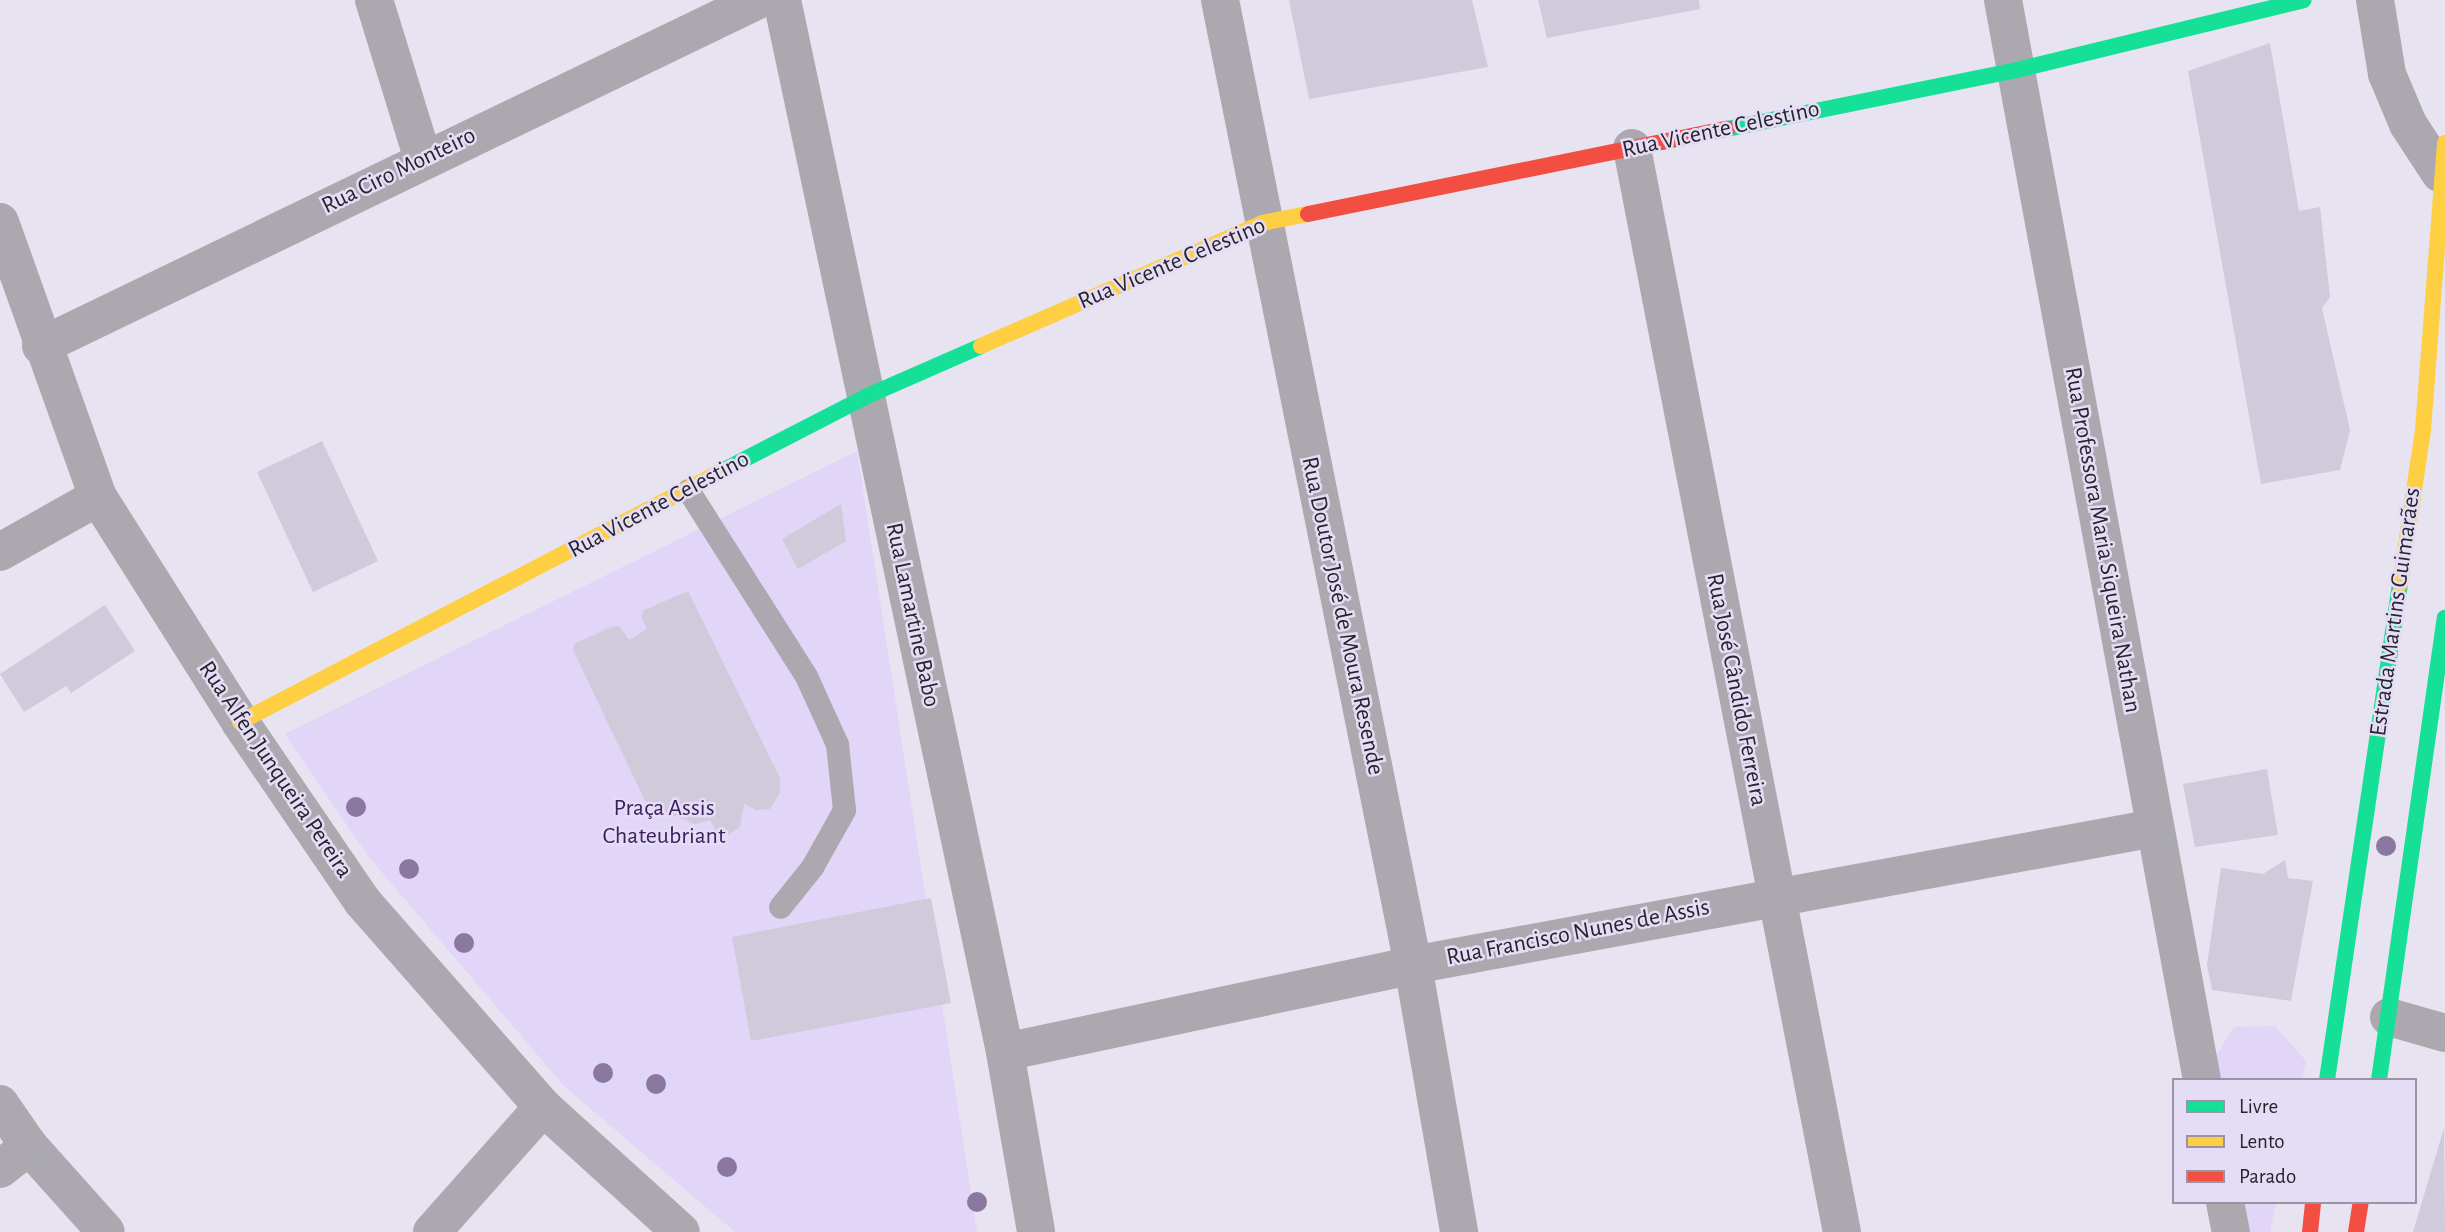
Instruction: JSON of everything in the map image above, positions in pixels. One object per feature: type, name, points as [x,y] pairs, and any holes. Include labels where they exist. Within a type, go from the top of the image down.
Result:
[{"type":"street","points":[[374,0],[423,159]]},
{"type":"street","name":"Rua Ciro Monteiro","points":[[41,346],[423,159],[758,0]]},
{"type":"street","name":"Rua Lamartine Babo","points":[[782,0],[1005,1052],[1036,1232]]},
{"type":"street","name":"Rua Doutor José de Moura Resende","points":[[1220,0],[1262,223],[1413,965],[1459,1232]]},
{"type":"street","name":"Rua Professora Maria Siqueira Nathan","points":[[2003,0],[2202,1078]]},
{"type":"street","name":"Rua Vicente Celestino","points":[[240,722],[865,397],[1262,223],[2017,69],[2304,0]]},
{"type":"street","points":[[2375,0],[2387,74],[2409,124],[2443,164]]},
{"type":"street","name":"Rua José Cândido Ferreira","points":[[1632,148],[1842,1232]]},
{"type":"street","name":"Estrada Martins Guimarães","points":[[2327,1078],[2423,430],[2443,164]]},
{"type":"street","name":"Rua Alfen Junqueira Pereira","points":[[1,227],[41,346],[98,497],[240,722],[362,901],[543,1107],[681,1232]]},
{"type":"street","points":[[0,552],[98,497]]},
{"type":"street","name":"Estrada Martins Guimarães","points":[[2379,1078],[2445,618]]},
{"type":"street","name":"Rua Francisco Nunes de Assis","points":[[1005,1052],[1413,965],[1776,894],[2154,828]]},
{"type":"street","points":[[2389,1017],[2445,1032]]},
{"type":"street","points":[[0,1104],[29,1146],[106,1232]]},
{"type":"street","points":[[432,1232],[543,1107]]},
{"type":"street","points":[[0,1169],[29,1146]]},
{"type":"street","points":[[2225,1204],[2231,1232]]},
{"type":"street","points":[[2309,1232],[2313,1204]]},
{"type":"street","points":[[2356,1232],[2361,1204]]},
{"type":"lane","points":[[688,490],[806,676],[837,744],[844,810],[812,867],[780,907]]},
{"type":"green space","name":"Praça Assis Chateubriant","points":[[857,451],[977,1232],[735,1232],[564,1086],[368,856],[285,734]]},
{"type":"green space","points":[[2275,1026],[2306,1061],[2302,1078],[2219,1078],[2216,1056],[2234,1027]]},
{"type":"green space","points":[[2240,1204],[2276,1204],[2270,1232],[2245,1232]]},
{"type":"building","points":[[1289,0],[1472,0],[1488,67],[1309,99]]},
{"type":"building","points":[[1538,0],[1699,0],[1700,9],[1547,38]]},
{"type":"building","points":[[2270,43],[2299,211],[2320,207],[2330,297],[2322,308],[2350,430],[2340,470],[2261,484],[2188,71]]},
{"type":"building","points":[[322,441],[378,561],[313,592],[257,472]]},
{"type":"building","points":[[841,504],[846,541],[798,569],[782,539]]},
{"type":"building","points":[[688,591],[780,778],[780,792],[770,809],[756,810],[744,804],[740,827],[728,835],[717,832],[710,820],[695,824],[647,805],[573,650],[574,644],[611,627],[619,626],[629,640],[647,629],[641,616],[644,610]]},
{"type":"building","points":[[105,605],[135,651],[71,693],[66,686],[24,712],[0,674]]},
{"type":"building","points":[[2267,769],[2278,835],[2195,847],[2183,784]]},
{"type":"building","points":[[2285,860],[2288,878],[2313,881],[2291,1001],[2212,990],[2207,965],[2221,868],[2263,874]]},
{"type":"building","points":[[931,898],[951,1003],[751,1041],[732,937]]},
{"type":"building","points":[[2444,1128],[2445,1232],[2413,1232]]},
{"type":"traffic: fast","points":[[1727,129],[2017,70],[2304,0]]},
{"type":"traffic: fast","points":[[720,472],[865,397],[981,346]]},
{"type":"traffic: fast","points":[[2327,1078],[2400,584]]},
{"type":"traffic: fast","points":[[2379,1078],[2445,618]]},
{"type":"traffic: slow","points":[[2400,584],[2423,430],[2445,143]]},
{"type":"traffic: slow","points":[[981,346],[1262,223],[1308,214]]},
{"type":"traffic: slow","points":[[240,722],[720,472]]},
{"type":"traffic: jam","points":[[1308,214],[1727,129]]},
{"type":"traffic: jam","points":[[2310,1232],[2313,1204]]},
{"type":"traffic: jam","points":[[2356,1232],[2361,1204]]}]
